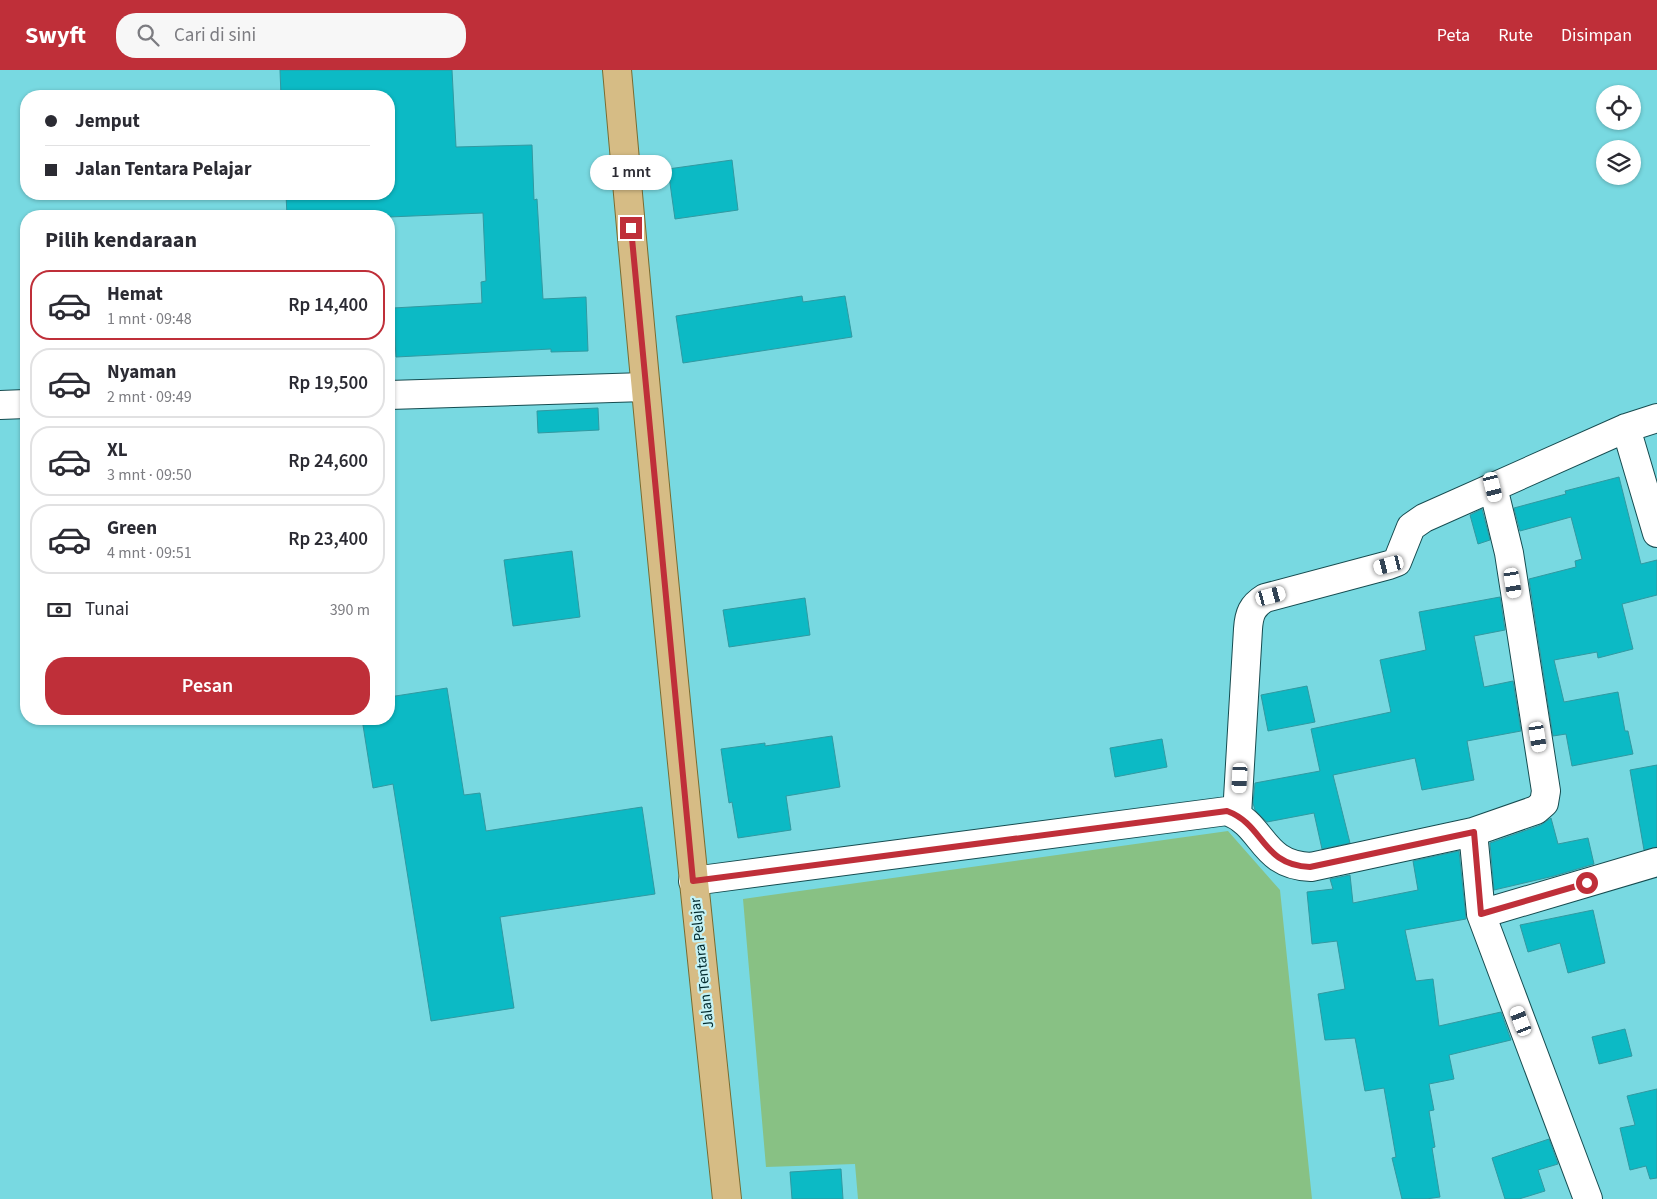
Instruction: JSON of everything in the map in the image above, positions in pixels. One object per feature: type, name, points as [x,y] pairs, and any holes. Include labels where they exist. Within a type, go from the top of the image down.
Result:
[{"type":"main road","name":"Jalan Tentara Pelajar","points":[[617,70],[645,387],[693,881],[727,1199]]},
{"type":"street","points":[[395,395],[645,387]]},
{"type":"street","points":[[0,405],[20,404]]},
{"type":"street","points":[[1237,815],[1248,629],[1250,614],[1256,604],[1265,598],[1396,562],[1411,527],[1424,518],[1626,428],[1657,418]]},
{"type":"street","points":[[1626,428],[1657,533]]},
{"type":"street","points":[[693,881],[1227,811],[1237,815],[1245,822],[1275,856],[1296,867],[1310,867],[1474,832],[1536,810],[1544,803],[1546,791],[1508,548],[1493,487]]},
{"type":"street","points":[[1474,832],[1481,914],[1588,1199]]},
{"type":"street","points":[[1481,914],[1657,862]]},
{"type":"green space","points":[[1228,831],[1280,890],[1312,1199],[858,1199],[855,1164],[766,1167],[743,899]]},
{"type":"building","points":[[280,70],[452,70],[456,147],[532,145],[534,200],[537,199],[543,299],[586,297],[588,351],[551,352],[551,349],[396,357],[395,308],[482,303],[481,282],[486,281],[483,213],[395,217],[395,210],[287,210],[286,200],[395,200],[395,90],[281,90]]},
{"type":"building","points":[[732,160],[738,210],[675,219],[668,169]]},
{"type":"building","points":[[802,296],[803,302],[845,296],[852,337],[683,363],[676,316]]},
{"type":"building","points":[[598,408],[599,430],[538,433],[537,411]]},
{"type":"building","points":[[1619,477],[1641,564],[1657,560],[1657,595],[1622,604],[1633,649],[1598,658],[1597,652],[1554,660],[1564,702],[1618,692],[1625,731],[1628,731],[1633,754],[1572,766],[1566,734],[1553,736],[1529,579],[1576,567],[1575,561],[1582,559],[1571,517],[1520,531],[1514,508],[1566,494],[1565,491]]},
{"type":"building","points":[[1482,509],[1490,540],[1478,544],[1470,515]]},
{"type":"building","points":[[572,551],[580,617],[513,626],[504,560]]},
{"type":"building","points":[[1500,597],[1505,630],[1474,636],[1484,687],[1513,681],[1521,731],[1467,741],[1474,780],[1422,790],[1415,758],[1333,775],[1350,843],[1322,849],[1314,813],[1267,822],[1255,810],[1253,803],[1255,783],[1320,771],[1311,729],[1391,712],[1380,660],[1426,650],[1419,612]]},
{"type":"building","points":[[805,598],[810,635],[729,647],[723,610]]},
{"type":"building","points":[[1307,686],[1315,722],[1268,731],[1261,695]]},
{"type":"building","points":[[447,688],[464,795],[480,793],[486,831],[642,807],[655,894],[500,917],[514,1008],[431,1021],[393,784],[373,788],[363,725],[395,725],[395,696]]},
{"type":"building","points":[[832,736],[840,787],[786,796],[791,830],[738,838],[732,802],[729,803],[721,749],[765,743],[765,746]]},
{"type":"building","points":[[1162,739],[1167,767],[1115,777],[1110,748]]},
{"type":"building","points":[[1657,765],[1657,847],[1644,850],[1630,770]]},
{"type":"building","points":[[1551,818],[1558,844],[1588,838],[1594,864],[1554,876],[1494,890],[1490,843],[1541,825]]},
{"type":"building","points":[[1459,851],[1466,919],[1405,930],[1416,981],[1433,979],[1439,1026],[1501,1012],[1511,1040],[1449,1055],[1454,1079],[1429,1084],[1434,1110],[1429,1111],[1435,1147],[1432,1148],[1440,1197],[1402,1199],[1392,1158],[1396,1157],[1384,1088],[1365,1091],[1355,1038],[1325,1040],[1318,994],[1345,989],[1337,941],[1312,944],[1307,892],[1333,889],[1330,879],[1350,875],[1353,903],[1418,890],[1413,861]]},
{"type":"building","points":[[1593,910],[1605,963],[1568,973],[1560,943],[1528,952],[1520,925]]},
{"type":"building","points":[[1625,1029],[1632,1056],[1599,1064],[1592,1037]]},
{"type":"building","points":[[1657,1089],[1657,1178],[1650,1179],[1646,1166],[1630,1170],[1620,1128],[1635,1125],[1627,1096]]},
{"type":"building","points":[[1549,1139],[1558,1164],[1538,1170],[1545,1191],[1519,1199],[1505,1199],[1492,1158]]},
{"type":"building","points":[[841,1169],[843,1199],[792,1199],[790,1172]]},
{"type":"route","points":[[631,228],[693,881],[1227,811],[1237,815],[1245,822],[1275,856],[1296,867],[1310,867],[1474,832],[1481,914],[1587,883]]}]
